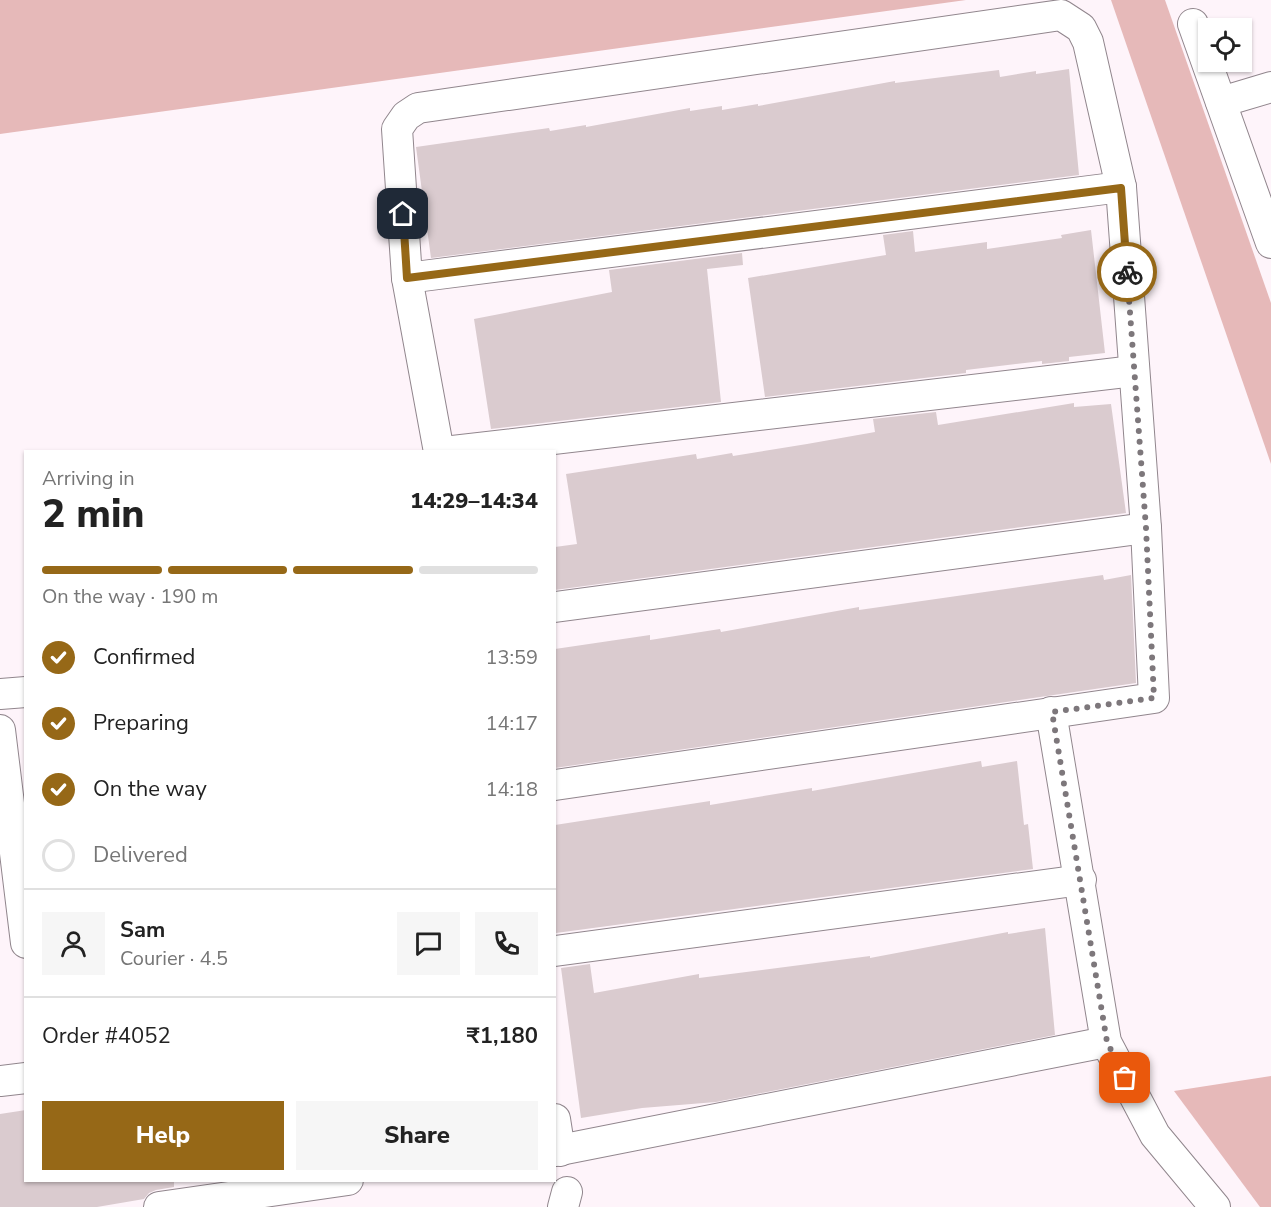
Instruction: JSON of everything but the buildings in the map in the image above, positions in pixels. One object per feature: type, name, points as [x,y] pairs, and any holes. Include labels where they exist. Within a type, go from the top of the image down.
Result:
[{"type":"street","points":[[439,450],[407,278],[397,129],[406,116],[418,108],[1061,15],[1081,28],[1088,42],[1121,188],[1146,528],[1154,698],[556,785]]},
{"type":"street","points":[[1193,24],[1269,229]]},
{"type":"street","points":[[1221,102],[1271,87]]},
{"type":"street","points":[[407,278],[1121,188]]},
{"type":"street","points":[[461,450],[1134,371]]},
{"type":"street","points":[[556,607],[1146,528]]},
{"type":"street","points":[[0,694],[24,692]]},
{"type":"street","points":[[1052,712],[1107,1042],[1155,1135],[1215,1207]]},
{"type":"street","points":[[0,730],[24,927]]},
{"type":"street","points":[[556,951],[1081,880]]},
{"type":"street","points":[[556,1135],[557,1151],[1107,1042]]},
{"type":"street","points":[[0,1081],[24,1078]]},
{"type":"street","points":[[159,1207],[334,1182]]},
{"type":"shaded area","points":[[0,0],[966,0],[0,134]]},
{"type":"shaded area","points":[[1111,0],[1165,0],[1271,303],[1271,464]]},
{"type":"shaded area","points":[[1271,1076],[1271,1207],[1260,1207],[1174,1091]]},
{"type":"way so far","points":[[1125,1078],[1107,1042],[1052,712],[1154,698],[1146,528],[1127,272]]},
{"type":"route","points":[[403,214],[407,278],[1121,188],[1127,272]]}]
